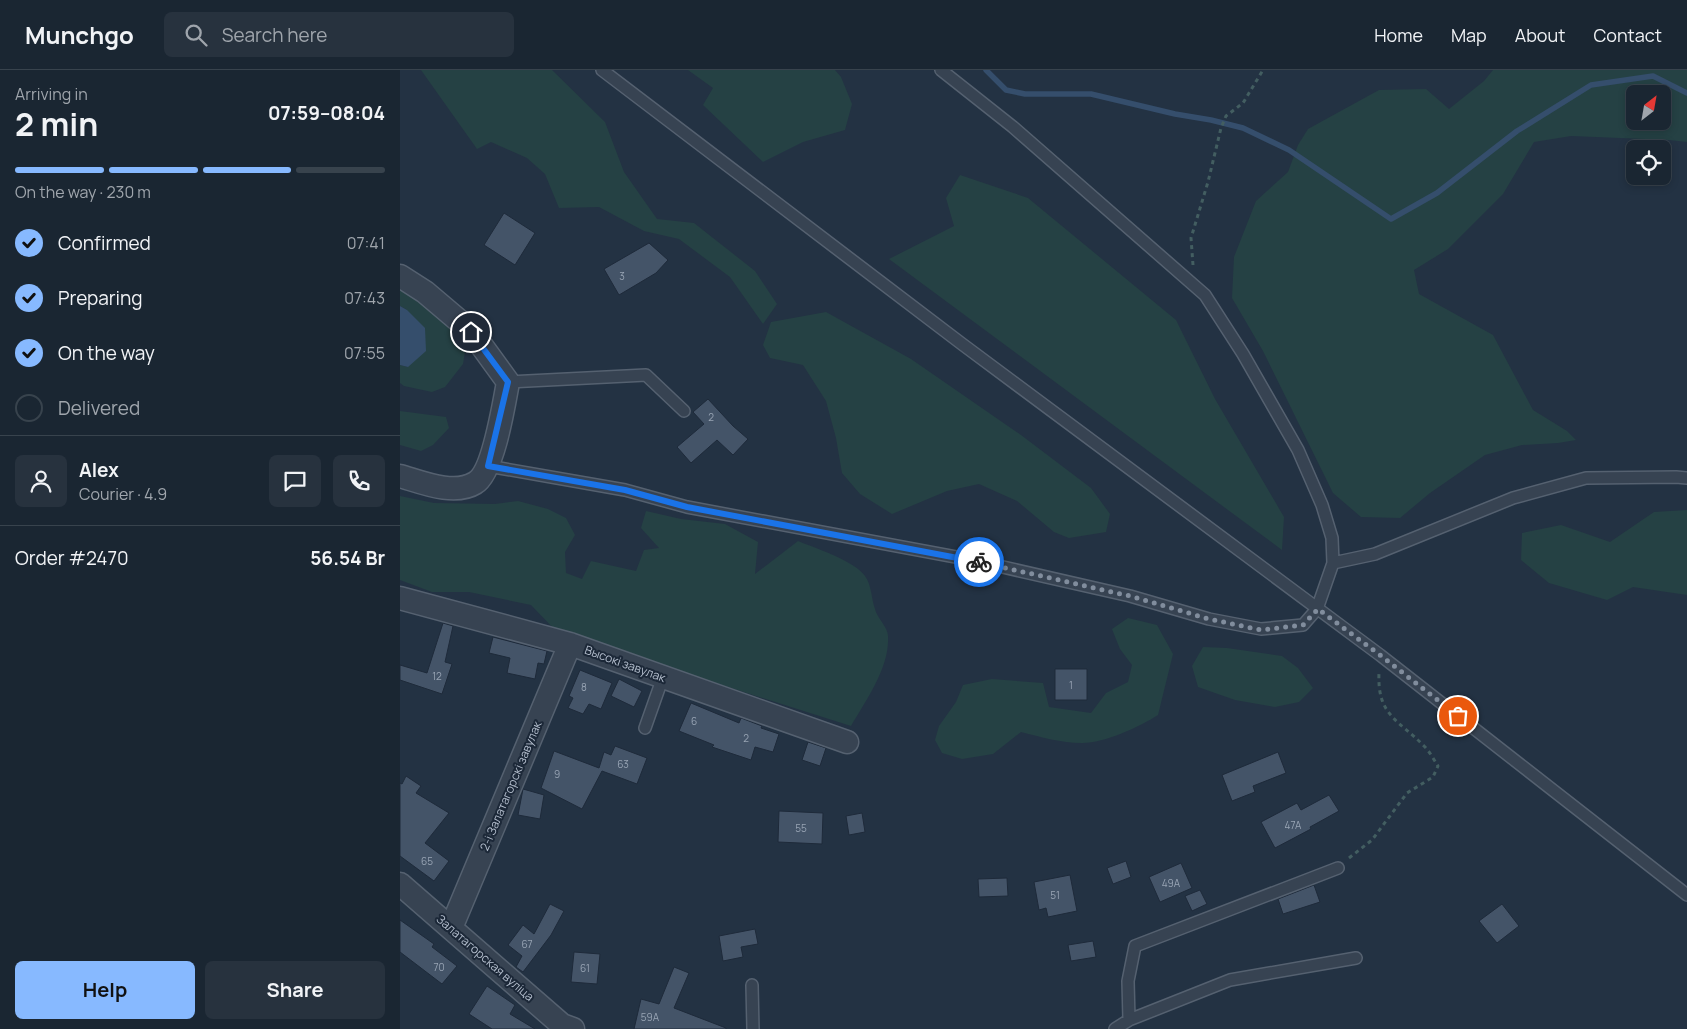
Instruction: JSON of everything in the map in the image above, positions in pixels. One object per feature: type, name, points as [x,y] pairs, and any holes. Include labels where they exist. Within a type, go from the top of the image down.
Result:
[{"type":"street","points":[[400,276],[425,292],[471,332],[508,382],[488,466],[476,483],[460,488],[440,488],[400,476]]},
{"type":"street","name":"Высокі завулак","points":[[400,598],[570,644],[847,742]]},
{"type":"street","name":"2-і Залатагорскі завулак","points":[[451,928],[570,644]]},
{"type":"street","name":"Залатагорская вуліца","points":[[400,884],[565,1028]]},
{"type":"lane","points":[[602,70],[962,344],[1380,655],[1687,895]]},
{"type":"lane","points":[[488,466],[625,490],[687,507],[972,560],[1130,596],[1209,619],[1261,630],[1303,625],[1318,609],[1333,563],[1332,538],[1322,505],[1298,450],[1243,354],[1205,294],[1013,127],[942,70]]},
{"type":"lane","points":[[508,382],[646,375],[684,411]]},
{"type":"lane","points":[[1333,563],[1375,554],[1513,498],[1586,478],[1687,478]]},
{"type":"lane","points":[[645,728],[663,678]]},
{"type":"lane","points":[[1129,1020],[1128,981],[1135,946],[1338,868]]},
{"type":"lane","points":[[1115,1029],[1129,1020],[1230,980],[1356,958]]},
{"type":"lane","points":[[752,986],[753,1029]]},
{"type":"path","points":[[1194,285],[1191,238],[1208,182],[1221,128],[1226,116],[1243,103],[1263,70]]},
{"type":"path","points":[[1338,868],[1372,840],[1407,793],[1433,777],[1438,766],[1426,747],[1388,714],[1378,688],[1380,655]]},
{"type":"green space","points":[[421,70],[552,70],[605,122],[624,172],[657,219],[694,223],[755,271],[777,304],[763,324],[730,277],[679,239],[644,231],[599,207],[559,208],[545,174],[527,158],[491,142],[477,149]]},
{"type":"green space","points":[[688,70],[835,70],[841,77],[852,104],[845,130],[803,142],[763,162],[703,105],[713,88]]},
{"type":"green space","points":[[1493,70],[1687,70],[1687,142],[1571,136],[1534,142],[1503,194],[1448,249],[1414,270],[1419,294],[1493,335],[1533,410],[1567,431],[1576,440],[1522,445],[1485,455],[1430,493],[1400,518],[1361,517],[1333,493],[1263,351],[1232,298],[1234,257],[1256,201],[1288,172],[1298,145],[1308,129],[1379,90],[1426,89],[1449,109],[1484,81]]},
{"type":"green space","points":[[960,175],[1028,198],[1176,320],[1215,399],[1284,517],[1282,550],[889,259],[954,226],[946,198]]},
{"type":"green space","points":[[400,285],[452,326],[465,352],[463,364],[445,387],[432,392],[404,386],[400,383],[400,365],[408,367],[407,310],[400,306]]},
{"type":"green space","points":[[826,312],[911,359],[1021,435],[1091,488],[1110,514],[1106,532],[1069,538],[1054,532],[1017,501],[979,484],[947,491],[892,514],[860,494],[842,473],[836,438],[826,401],[803,365],[770,358],[763,345],[771,322]]},
{"type":"green space","points":[[400,411],[446,417],[449,428],[433,445],[421,451],[400,445]]},
{"type":"green space","points":[[400,496],[434,503],[495,504],[518,501],[548,509],[566,518],[575,535],[565,552],[566,573],[582,579],[591,561],[636,571],[644,550],[659,548],[641,528],[646,511],[681,519],[725,524],[758,542],[755,574],[798,541],[844,560],[860,570],[865,576],[876,612],[888,633],[888,648],[881,671],[851,726],[558,633],[531,605],[469,592],[432,592],[400,580]]},
{"type":"green space","points":[[1687,510],[1687,595],[1633,587],[1607,600],[1549,583],[1521,560],[1522,533],[1561,525],[1610,542],[1654,512]]},
{"type":"green space","points":[[1128,618],[1157,625],[1173,654],[1158,715],[1122,734],[1091,742],[1066,742],[1021,732],[993,754],[962,759],[942,753],[935,740],[939,726],[956,702],[963,685],[992,679],[1043,683],[1049,707],[1091,713],[1106,693],[1128,682],[1132,665],[1120,649],[1112,629]]},
{"type":"green space","points":[[1203,647],[1227,648],[1282,656],[1298,668],[1313,688],[1299,702],[1275,707],[1235,700],[1198,687],[1192,666]]},
{"type":"water","points":[[400,306],[407,310],[425,328],[426,351],[408,367],[400,365]]},
{"type":"building","points":[[504,213],[535,233],[515,265],[484,245]]},
{"type":"building","points":[[649,243],[668,260],[656,273],[619,295],[604,269]]},
{"type":"building","points":[[708,399],[748,439],[733,455],[717,440],[691,463],[677,447],[704,424],[693,412]]},
{"type":"building","points":[[443,623],[453,626],[445,662],[452,664],[442,694],[400,680],[400,665],[427,673]]},
{"type":"building","points":[[493,637],[547,651],[544,664],[538,663],[535,679],[507,673],[510,658],[489,653]]},
{"type":"building","points":[[1055,669],[1087,669],[1087,700],[1055,700]]},
{"type":"building","points":[[580,670],[612,683],[601,709],[589,704],[583,714],[568,708],[573,698],[569,696]]},
{"type":"building","points":[[619,679],[642,691],[634,707],[611,696]]},
{"type":"building","points":[[691,703],[739,723],[741,718],[779,734],[773,752],[755,747],[751,760],[712,747],[714,745],[679,731]]},
{"type":"building","points":[[808,742],[826,748],[820,766],[802,760]]},
{"type":"building","points":[[615,746],[647,758],[637,784],[602,771],[582,809],[541,788],[554,751],[599,768],[604,752],[611,755]]},
{"type":"building","points":[[1278,752],[1286,773],[1253,786],[1255,792],[1232,801],[1222,775]]},
{"type":"building","points":[[406,776],[421,786],[416,793],[449,813],[425,843],[449,861],[434,881],[400,856],[400,783],[402,784]]},
{"type":"building","points":[[523,789],[544,795],[540,819],[518,815]]},
{"type":"building","points":[[1329,795],[1339,811],[1310,827],[1311,829],[1275,848],[1261,822],[1297,803],[1301,810]]},
{"type":"building","points":[[779,811],[823,813],[822,844],[778,842]]},
{"type":"building","points":[[862,813],[865,832],[849,835],[846,816]]},
{"type":"building","points":[[1126,861],[1131,877],[1113,884],[1107,868]]},
{"type":"building","points":[[1181,863],[1192,888],[1160,902],[1149,877]]},
{"type":"building","points":[[1070,875],[1077,911],[1048,917],[1046,908],[1039,910],[1034,882]]},
{"type":"building","points":[[1007,878],[1008,896],[979,897],[978,879]]},
{"type":"building","points":[[1314,885],[1320,902],[1283,914],[1278,899]]},
{"type":"building","points":[[1200,890],[1207,904],[1192,911],[1185,896]]},
{"type":"building","points":[[550,904],[564,911],[551,935],[523,972],[516,967],[522,956],[508,945],[523,925],[534,934]]},
{"type":"building","points":[[1502,904],[1519,926],[1497,943],[1479,921]]},
{"type":"building","points":[[400,920],[434,944],[432,947],[457,966],[442,984],[400,952]]},
{"type":"building","points":[[755,929],[758,944],[741,947],[743,957],[723,961],[719,936]]},
{"type":"building","points":[[1093,941],[1096,957],[1071,961],[1068,945]]},
{"type":"building","points":[[574,952],[600,954],[597,984],[571,982]]},
{"type":"building","points":[[674,967],[689,973],[674,1008],[726,1029],[634,1029],[641,999],[659,1004]]},
{"type":"building","points":[[487,986],[515,1005],[510,1014],[535,1029],[492,1029],[469,1014]]},
{"type":"waterway","points":[[986,70],[1006,90],[1025,94],[1091,94],[1243,128],[1289,150],[1391,219],[1437,193],[1517,131],[1591,85],[1653,76],[1687,93]]},
{"type":"way so far","points":[[979,562],[1130,596],[1209,619],[1261,630],[1303,625],[1318,609],[1458,716]]},
{"type":"route","points":[[471,332],[508,382],[488,466],[625,490],[687,507],[979,562]]}]
